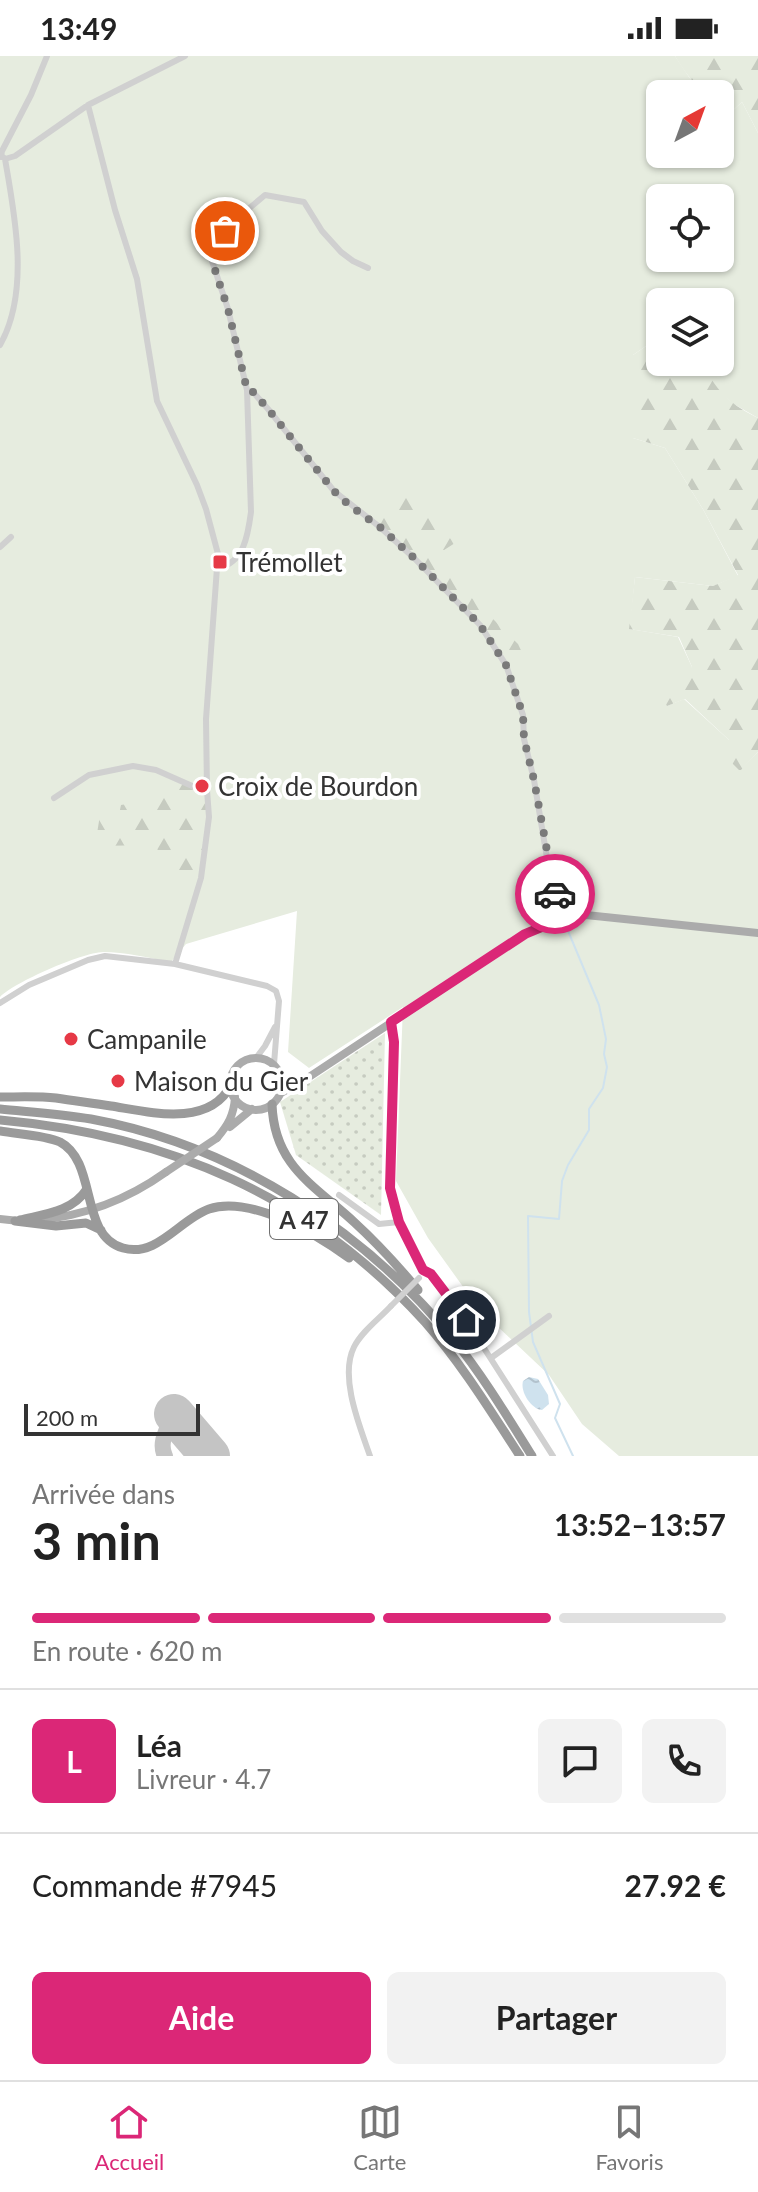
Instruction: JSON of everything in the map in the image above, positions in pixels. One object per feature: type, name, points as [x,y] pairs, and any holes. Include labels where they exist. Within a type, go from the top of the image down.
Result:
[{"type":"highway","points":[[0,1097],[51,1097],[139,1111],[181,1114],[210,1106],[226,1094],[231,1085]]},
{"type":"highway","points":[[272,1104],[277,1137],[294,1168],[380,1247],[428,1302],[434,1316]]},
{"type":"highway","name":"A 47","points":[[0,1109],[78,1117],[123,1126],[172,1141],[241,1170],[300,1202],[389,1271],[434,1316],[486,1383],[532,1456]]},
{"type":"highway","name":"A 47","points":[[0,1120],[49,1124],[163,1151],[227,1175],[301,1216],[345,1247],[425,1322],[480,1393],[520,1456]]},
{"type":"highway","points":[[0,1131],[60,1142],[73,1155],[101,1230],[115,1246],[139,1251],[152,1246],[207,1209],[236,1206],[285,1221],[379,1277]]},
{"type":"highway","points":[[15,1221],[68,1207],[87,1189]]},
{"type":"highway","points":[[15,1221],[56,1226],[86,1223],[101,1230]]},
{"type":"main road","points":[[281,1093],[280,1074],[274,1064],[256,1058],[243,1061],[231,1078],[239,1103],[252,1109],[266,1108],[281,1093],[525,934],[561,919],[586,915],[758,933]]},
{"type":"main road","points":[[280,1074],[291,1078],[308,1077]]},
{"type":"main road","points":[[217,1138],[232,1116],[235,1097]]},
{"type":"main road","points":[[0,1219],[15,1221],[72,1216],[126,1198],[217,1138],[252,1109]]},
{"type":"street","points":[[0,345],[13,307],[18,261],[2,151],[47,56]]},
{"type":"street","points":[[2,158],[10,159],[88,105],[185,56]]},
{"type":"street","points":[[88,105],[115,210],[137,279],[157,401],[197,485],[218,554],[206,719],[209,817],[201,878],[173,964]]},
{"type":"street","points":[[218,568],[238,556],[249,529],[251,512],[247,390],[228,309],[212,261],[228,226],[265,195],[301,201],[341,252],[368,268]]},
{"type":"street","points":[[247,390],[253,392],[334,491],[414,558],[480,625],[506,665],[523,715],[524,739],[561,919]]},
{"type":"street","points":[[0,547],[11,537]]},
{"type":"street","points":[[54,798],[89,775],[133,766],[156,770],[207,790]]},
{"type":"street","points":[[0,1003],[29,985],[98,957],[115,956],[173,964],[272,988],[279,996],[274,1064]]},
{"type":"street","points":[[256,1058],[270,1039],[277,1020]]},
{"type":"street","points":[[391,1022],[394,1042],[390,1188],[399,1222],[423,1270],[428,1271],[441,1286],[553,1456]]},
{"type":"street","points":[[339,1195],[379,1224],[399,1222]]},
{"type":"street","points":[[370,1456],[351,1392],[350,1361],[358,1340],[419,1278],[423,1270]]},
{"type":"street","points":[[491,1358],[549,1316]]},
{"type":"green space","points":[[0,56],[675,56],[693,80],[646,80],[646,168],[734,168],[734,109],[742,102],[758,133],[758,418],[732,403],[716,389],[708,376],[734,376],[734,288],[646,288],[646,346],[633,355],[633,438],[665,448],[704,511],[738,576],[713,586],[635,577],[630,629],[678,637],[692,667],[667,706],[684,699],[729,740],[740,770],[758,752],[758,1456],[619,1456],[582,1424],[549,1375],[479,1309],[428,1238],[396,1181],[403,1007],[309,1068],[288,1052],[297,911],[186,944],[171,962],[103,952],[80,957],[33,976],[0,997]]},
{"type":"green space","points":[[675,56],[758,56],[758,133],[742,102],[734,109],[734,80],[693,80]]},
{"type":"green space","points":[[646,346],[646,376],[710,376],[723,394],[758,418],[758,752],[740,771],[723,754],[729,740],[685,699],[667,706],[653,680],[692,667],[679,637],[629,629],[635,577],[713,586],[738,575],[704,511],[665,448],[633,438],[633,355]]},
{"type":"green space","points":[[408,494],[455,543],[441,552],[455,578],[518,644],[526,661],[506,665],[483,628],[414,558],[365,515],[389,507],[393,510]]},
{"type":"green space","points":[[153,771],[207,790],[209,817],[198,891],[153,845],[95,846],[100,815],[118,819],[121,805],[142,801],[155,788]]},
{"type":"green space","points":[[385,1033],[381,1215],[296,1155],[280,1102]]},
{"type":"water","points":[[529,1377],[538,1379],[548,1395],[549,1404],[542,1410],[534,1407],[525,1395],[523,1381]]},
{"type":"waterway","points":[[566,926],[599,1005],[606,1039],[604,1054],[607,1067],[603,1088],[589,1109],[589,1130],[562,1181],[559,1219],[528,1216],[529,1312],[533,1342],[560,1404],[555,1418],[573,1456]]},
{"type":"taxiway","points":[[165,1456],[163,1440],[174,1414]]},
{"type":"runway","points":[[174,1414],[210,1456]]},
{"type":"way so far","points":[[225,231],[212,261],[228,309],[247,390],[253,392],[268,409],[334,491],[414,558],[480,625],[506,665],[523,715],[524,739],[555,894]]},
{"type":"place","name":"Trémollet","points":[[220,562]]},
{"type":"place","name":"Croix de Bourdon","points":[[202,786]]},
{"type":"place","name":"Campanile","points":[[71,1039]]},
{"type":"place","name":"Maison du Gier","points":[[118,1081]]},
{"type":"route","points":[[466,1320],[431,1274],[423,1270],[399,1222],[390,1188],[394,1042],[391,1022],[525,934],[561,919],[555,894]]}]
